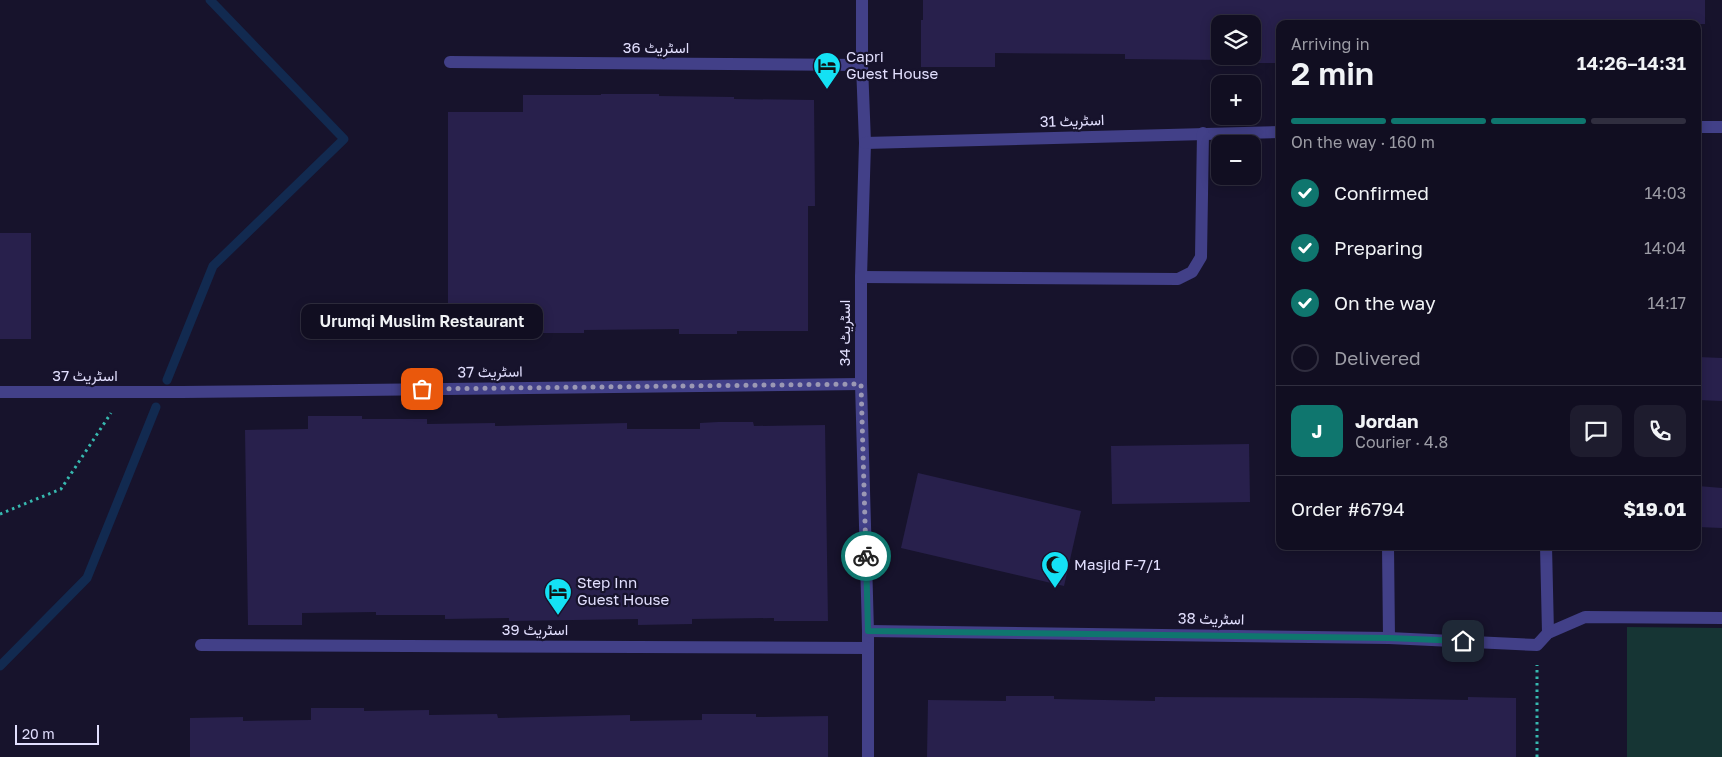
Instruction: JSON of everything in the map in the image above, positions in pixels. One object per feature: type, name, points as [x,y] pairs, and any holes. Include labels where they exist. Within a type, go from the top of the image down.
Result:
[{"type":"street","name":"اسٹریٹ 34","points":[[862,0],[865,143],[861,277],[861,384],[868,631],[868,757]]},
{"type":"street","name":"اسٹریٹ 36","points":[[450,62],[862,65]]},
{"type":"street","points":[[1701,127],[1722,127]]},
{"type":"street","name":"اسٹریٹ 31","points":[[865,143],[1276,132]]},
{"type":"street","points":[[861,277],[1178,278],[1192,272],[1201,257],[1203,134]]},
{"type":"street","name":"اسٹریٹ 37","points":[[0,392],[861,384]]},
{"type":"street","points":[[1388,550],[1389,638]]},
{"type":"street","points":[[1546,550],[1548,633]]},
{"type":"street","points":[[1537,645],[1548,633],[1585,618],[1722,618]]},
{"type":"street","name":"اسٹریٹ 38","points":[[868,631],[1389,638],[1537,645]]},
{"type":"street","name":"اسٹریٹ 39","points":[[201,645],[868,648]]},
{"type":"path","points":[[0,514],[61,489],[126,392]]},
{"type":"path","points":[[1537,645],[1537,757]]},
{"type":"green space","points":[[1627,627],[1722,628],[1722,757],[1627,757]]},
{"type":"building","points":[[923,0],[1705,0],[1705,24],[1701,24],[1701,20],[1276,20],[1276,63],[1261,63],[1261,15],[1211,15],[1211,60],[1125,59],[1125,54],[995,53],[995,67],[921,67]]},
{"type":"building","points":[[659,94],[659,96],[734,97],[734,99],[814,100],[815,206],[808,206],[808,331],[737,331],[737,334],[679,334],[679,329],[584,330],[584,333],[448,333],[448,112],[523,112],[523,95]]},
{"type":"building","points":[[0,233],[31,233],[31,339],[0,339]]},
{"type":"building","points":[[1701,357],[1722,358],[1722,401],[1701,400]]},
{"type":"building","points":[[308,416],[362,416],[362,419],[427,419],[427,424],[495,423],[495,426],[627,423],[627,429],[700,429],[700,423],[718,422],[753,422],[754,426],[825,425],[828,621],[774,621],[774,618],[692,619],[692,624],[638,625],[638,619],[509,621],[509,618],[445,619],[445,615],[376,615],[376,612],[302,613],[302,625],[248,625],[245,430],[308,429]]},
{"type":"building","points":[[1249,444],[1250,502],[1112,504],[1111,446]]},
{"type":"building","points":[[918,473],[1081,511],[1064,586],[901,548]]},
{"type":"building","points":[[1701,486],[1722,488],[1722,528],[1701,527]]},
{"type":"building","points":[[1006,696],[1054,696],[1054,699],[1155,701],[1155,697],[1468,700],[1468,697],[1516,698],[1516,757],[927,757],[928,700],[1006,701]]},
{"type":"building","points":[[311,708],[364,708],[364,711],[429,710],[429,715],[497,714],[498,718],[630,715],[630,721],[702,720],[702,714],[756,714],[756,717],[828,716],[828,757],[190,757],[190,718],[243,717],[243,721],[311,720]]},
{"type":"waterway","points":[[167,380],[213,266],[344,139],[210,0]]},
{"type":"waterway","points":[[0,666],[87,578],[156,407]]},
{"type":"way so far","points":[[422,389],[861,384],[866,556]]},
{"type":"place","name":"Capri Guest House","points":[[827,90]]},
{"type":"place","name":"Urumqi Muslim Restaurant","points":[[422,389]]},
{"type":"place","name":"Masjid F-7/1","points":[[1055,589]]},
{"type":"place","name":"Step Inn Guest House","points":[[558,616]]},
{"type":"route","points":[[866,556],[868,631],[1389,638],[1463,641]]}]
